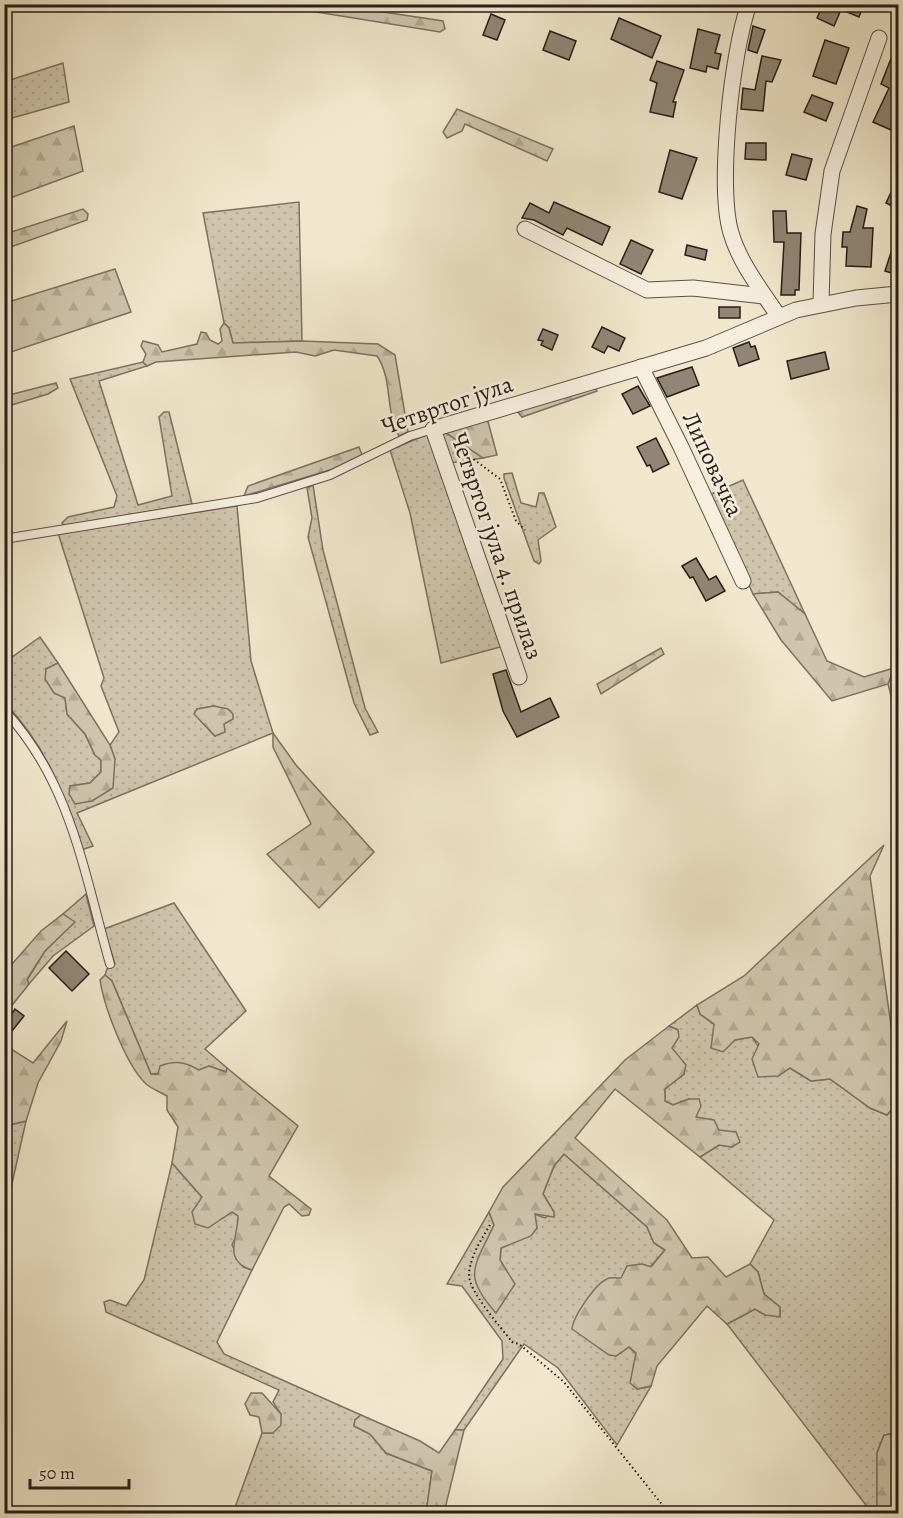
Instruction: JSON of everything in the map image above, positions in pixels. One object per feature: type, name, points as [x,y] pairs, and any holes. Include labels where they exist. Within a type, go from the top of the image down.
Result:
[{"type":"street","points":[[749,4],[738,44],[733,79],[726,184],[731,232],[764,296],[779,317]]},
{"type":"street","points":[[821,303],[823,234],[832,171],[879,38]]},
{"type":"street","points":[[525,229],[647,290],[693,288],[764,296]]},
{"type":"street","name":"Четвртог јула","points":[[433,429],[706,348],[779,317],[821,303],[898,294]]},
{"type":"street","name":"Липовачка","points":[[641,367],[681,447],[743,582]]},
{"type":"street","name":"Четвртог јула 4. прилаз","points":[[433,429],[519,677]]},
{"type":"lane","name":"Четвртог јула","points":[[4,538],[257,498],[330,475],[410,436],[433,429]]},
{"type":"lane","points":[[4,710],[40,754],[61,795],[110,964]]},
{"type":"path","points":[[433,429],[500,479],[516,521],[525,530]]},
{"type":"path","points":[[490,1225],[475,1251],[468,1275],[472,1287],[512,1342],[519,1344],[564,1382],[664,1507],[673,1514]]},
{"type":"green space","points":[[249,5],[337,5],[443,21],[445,29],[440,32],[298,9]]},
{"type":"green space","points":[[63,63],[69,102],[5,120],[5,71],[7,81]]},
{"type":"green space","points":[[457,109],[553,149],[547,161],[465,124],[462,131],[447,138],[443,132]]},
{"type":"green space","points":[[74,126],[83,171],[5,200],[5,149]]},
{"type":"green space","points":[[299,202],[302,341],[233,343],[229,328],[224,323],[203,213]]},
{"type":"green space","points":[[83,209],[88,214],[87,220],[5,249],[5,234]]},
{"type":"green space","points":[[115,269],[131,312],[5,354],[5,303]]},
{"type":"green space","points":[[224,323],[229,328],[233,343],[302,341],[378,344],[395,355],[408,432],[399,436],[395,427],[385,375],[377,356],[334,350],[315,356],[296,352],[156,362],[147,366],[143,362],[146,354],[141,346],[143,341],[158,345],[162,352],[197,344],[201,332],[206,333],[210,340],[218,344],[222,341],[220,329]]},
{"type":"green space","points":[[143,362],[147,366],[99,381],[138,505],[172,496],[159,417],[164,412],[169,412],[192,504],[65,526],[62,523],[68,517],[114,507],[117,496],[70,379]]},
{"type":"green space","points":[[56,383],[58,388],[48,394],[5,407],[5,396]]},
{"type":"green space","points":[[594,384],[597,391],[522,417],[516,410]]},
{"type":"green space","points":[[487,418],[497,455],[483,458],[442,430]]},
{"type":"green space","points":[[442,430],[483,458],[450,463],[438,432]]},
{"type":"green space","points":[[428,434],[504,646],[441,663],[410,513],[390,450]]},
{"type":"green space","points":[[359,447],[362,455],[333,469],[244,496],[248,486]]},
{"type":"green space","points":[[512,473],[521,503],[536,507],[539,493],[544,493],[556,527],[538,540],[541,561],[539,564],[534,561],[504,478],[504,474]]},
{"type":"green space","points":[[743,480],[805,614],[778,592],[753,594],[709,495]]},
{"type":"green space","points":[[313,485],[323,550],[365,708],[378,732],[370,735],[354,703],[308,537],[312,518],[307,488]]},
{"type":"green space","points":[[237,506],[251,661],[273,733],[77,813],[93,846],[81,850],[61,790],[43,754],[20,720],[5,703],[4,663],[40,637],[58,663],[46,669],[54,693],[65,698],[67,714],[85,734],[95,755],[101,760],[101,772],[90,783],[70,786],[76,804],[115,759],[110,745],[119,732],[101,686],[104,678],[58,533]],"holes":[[[214,706],[220,709],[226,721],[215,736],[202,722],[197,709]]]},
{"type":"green space","points":[[778,592],[805,614],[827,661],[864,677],[894,668],[888,684],[832,701],[781,640],[753,594]]},
{"type":"green space","points":[[661,648],[664,654],[601,694],[597,684]]},
{"type":"green space","points":[[58,663],[110,745],[115,759],[113,788],[92,801],[75,804],[69,794],[70,786],[90,783],[101,772],[101,760],[95,755],[85,734],[67,714],[65,698],[54,693],[45,679],[46,669]]},
{"type":"green space","points":[[894,668],[898,668],[898,722],[888,684]]},
{"type":"green space","points":[[214,706],[228,709],[233,714],[233,719],[224,724],[225,732],[215,736],[194,714],[197,709]]},
{"type":"green space","points":[[273,733],[296,765],[374,852],[319,908],[267,854],[311,824],[273,747]]},
{"type":"green space","points":[[884,845],[870,876],[898,1075],[898,1102],[887,1115],[870,1108],[830,1079],[811,1081],[790,1068],[778,1076],[758,1077],[752,1059],[759,1044],[752,1037],[735,1040],[723,1052],[711,1048],[714,1024],[700,1014],[697,1005],[744,976]]},
{"type":"green space","points":[[86,894],[94,926],[53,956],[29,984],[27,980],[45,951],[74,922],[63,914]]},
{"type":"green space","points":[[174,903],[246,1011],[205,1049],[227,1068],[226,1072],[209,1066],[199,1070],[151,1074],[112,981],[105,975],[107,969],[115,964],[104,929]]},
{"type":"green space","points":[[63,914],[75,922],[45,951],[27,979],[29,984],[5,1014],[5,972],[41,931]]},
{"type":"green space","points":[[105,975],[112,981],[151,1074],[158,1074],[160,1066],[170,1063],[189,1065],[199,1070],[209,1066],[226,1072],[227,1068],[298,1126],[269,1176],[311,1209],[309,1215],[302,1216],[289,1204],[284,1207],[252,1270],[237,1261],[234,1255],[238,1216],[232,1212],[208,1228],[195,1224],[192,1212],[202,1197],[172,1163],[178,1127],[167,1110],[167,1096],[146,1084],[131,1064],[111,1020],[102,991],[100,980]]},
{"type":"green space","points":[[697,1005],[700,1014],[735,1040],[752,1037],[778,1076],[790,1068],[811,1081],[830,1079],[870,1108],[887,1115],[898,1102],[898,1433],[884,1435],[877,1453],[877,1513],[872,1513],[727,1324],[755,1309],[765,1315],[780,1316],[780,1307],[764,1294],[758,1272],[750,1264],[774,1220],[700,1157],[719,1145],[732,1147],[719,1130],[696,1117],[689,1099],[673,1105],[665,1101],[665,1089],[684,1074],[672,1048],[678,1030],[669,1026]]},
{"type":"green space","points":[[67,1021],[61,1041],[38,1083],[26,1121],[5,1126],[5,1045],[33,1063]]},
{"type":"green space","points":[[669,1026],[678,1030],[679,1037],[672,1048],[686,1065],[684,1074],[665,1089],[665,1101],[673,1105],[689,1099],[699,1099],[701,1106],[696,1117],[714,1120],[719,1130],[736,1132],[740,1142],[732,1147],[719,1145],[700,1157],[615,1089],[575,1138],[667,1220],[692,1258],[708,1257],[726,1277],[750,1264],[758,1272],[764,1294],[780,1307],[780,1317],[765,1315],[755,1309],[727,1324],[707,1306],[657,1366],[651,1386],[637,1389],[630,1383],[636,1353],[629,1347],[616,1356],[609,1355],[572,1329],[573,1324],[585,1301],[602,1282],[610,1278],[621,1278],[627,1266],[642,1264],[651,1267],[665,1250],[654,1243],[647,1227],[564,1154],[554,1166],[543,1194],[554,1212],[554,1217],[535,1214],[537,1228],[531,1236],[501,1248],[500,1260],[515,1284],[496,1313],[479,1289],[475,1280],[475,1271],[494,1225],[489,1212],[503,1187],[625,1060]]},
{"type":"green space","points":[[26,1121],[5,1215],[5,1126]]},
{"type":"green space","points":[[564,1154],[647,1227],[654,1243],[665,1250],[650,1267],[642,1264],[616,1356],[629,1347],[636,1354],[637,1389],[651,1386],[617,1445],[558,1368],[524,1344],[464,1430],[455,1430],[503,1359],[502,1341],[462,1286],[447,1284],[489,1212],[494,1225],[479,1256],[514,1284],[500,1260],[501,1248],[531,1235],[537,1228],[534,1214],[545,1218],[554,1212],[543,1194],[554,1166]]},
{"type":"green space","points":[[172,1163],[221,1219],[232,1212],[238,1216],[238,1232],[232,1245],[243,1267],[252,1270],[217,1342],[224,1354],[361,1415],[355,1420],[354,1426],[370,1434],[386,1453],[432,1471],[426,1513],[233,1513],[262,1433],[273,1433],[281,1414],[273,1402],[279,1390],[106,1312],[104,1302],[110,1300],[126,1306],[144,1280]]},
{"type":"green space","points":[[251,1393],[262,1393],[281,1414],[281,1425],[273,1433],[262,1433],[259,1417],[250,1415],[245,1404]]},
{"type":"green space","points":[[361,1415],[420,1441],[439,1453],[455,1430],[464,1430],[444,1513],[426,1513],[432,1471],[386,1453],[370,1434],[354,1426],[355,1420]]},
{"type":"green space","points":[[898,1433],[898,1513],[877,1513],[877,1453],[884,1435]]},
{"type":"building","points":[[828,4],[864,4],[859,17]]},
{"type":"building","points":[[823,5],[840,12],[834,26],[817,18]]},
{"type":"building","points":[[491,14],[505,20],[497,40],[483,35]]},
{"type":"building","points":[[619,18],[661,36],[652,58],[611,39]]},
{"type":"building","points":[[753,26],[765,30],[757,53],[748,50]]},
{"type":"building","points":[[698,29],[720,35],[715,53],[721,54],[718,69],[707,66],[706,72],[690,68]]},
{"type":"building","points":[[550,31],[576,41],[569,60],[543,50]]},
{"type":"building","points":[[825,40],[849,48],[836,84],[813,76]]},
{"type":"building","points":[[898,41],[898,133],[873,122],[889,88],[881,84]]},
{"type":"building","points":[[762,56],[781,60],[772,82],[766,81],[763,111],[741,109],[743,88],[755,90]]},
{"type":"building","points":[[657,61],[684,70],[673,102],[676,102],[673,117],[650,112],[657,83],[650,80]]},
{"type":"building","points":[[812,95],[833,103],[826,121],[804,112]]},
{"type":"building","points":[[746,143],[766,143],[766,160],[745,159]]},
{"type":"building","points":[[670,150],[697,158],[682,199],[659,192]]},
{"type":"building","points":[[792,154],[812,159],[806,180],[786,175]]},
{"type":"building","points":[[898,178],[898,209],[886,203]]},
{"type":"building","points":[[554,202],[610,227],[602,245],[567,228],[563,235],[534,220],[522,218],[530,203],[549,213]]},
{"type":"building","points":[[857,206],[867,209],[863,228],[873,228],[871,267],[846,266],[847,247],[842,247],[843,232],[850,232]]},
{"type":"building","points":[[773,211],[786,211],[787,233],[801,233],[799,290],[795,290],[795,295],[781,295],[784,242],[774,242]]},
{"type":"building","points":[[896,237],[898,238],[898,275],[885,271]]},
{"type":"building","points":[[631,240],[653,250],[641,274],[620,264]]},
{"type":"building","points":[[687,245],[707,250],[705,260],[685,255]]},
{"type":"building","points":[[719,307],[740,307],[740,318],[719,318]]},
{"type":"building","points":[[602,327],[625,338],[619,351],[608,346],[604,353],[592,347]]},
{"type":"building","points":[[543,329],[558,335],[552,350],[541,345],[543,341],[538,340]]},
{"type":"building","points":[[749,342],[751,347],[755,346],[759,359],[739,366],[733,348]]},
{"type":"building","points":[[825,352],[829,369],[791,379],[787,361]]},
{"type":"building","points":[[692,367],[699,385],[667,397],[657,378]]},
{"type":"building","points":[[638,386],[650,406],[633,414],[622,394]]},
{"type":"building","points":[[656,438],[669,464],[653,472],[650,465],[647,466],[637,447]]},
{"type":"building","points":[[696,558],[709,580],[716,576],[725,591],[706,601],[693,577],[690,578],[682,566]]},
{"type":"building","points":[[506,670],[521,712],[550,698],[559,717],[517,737],[503,711],[493,674]]},
{"type":"building","points":[[66,951],[89,974],[72,991],[49,968]]},
{"type":"building","points":[[15,1009],[24,1016],[12,1031],[4,1025]]}]
